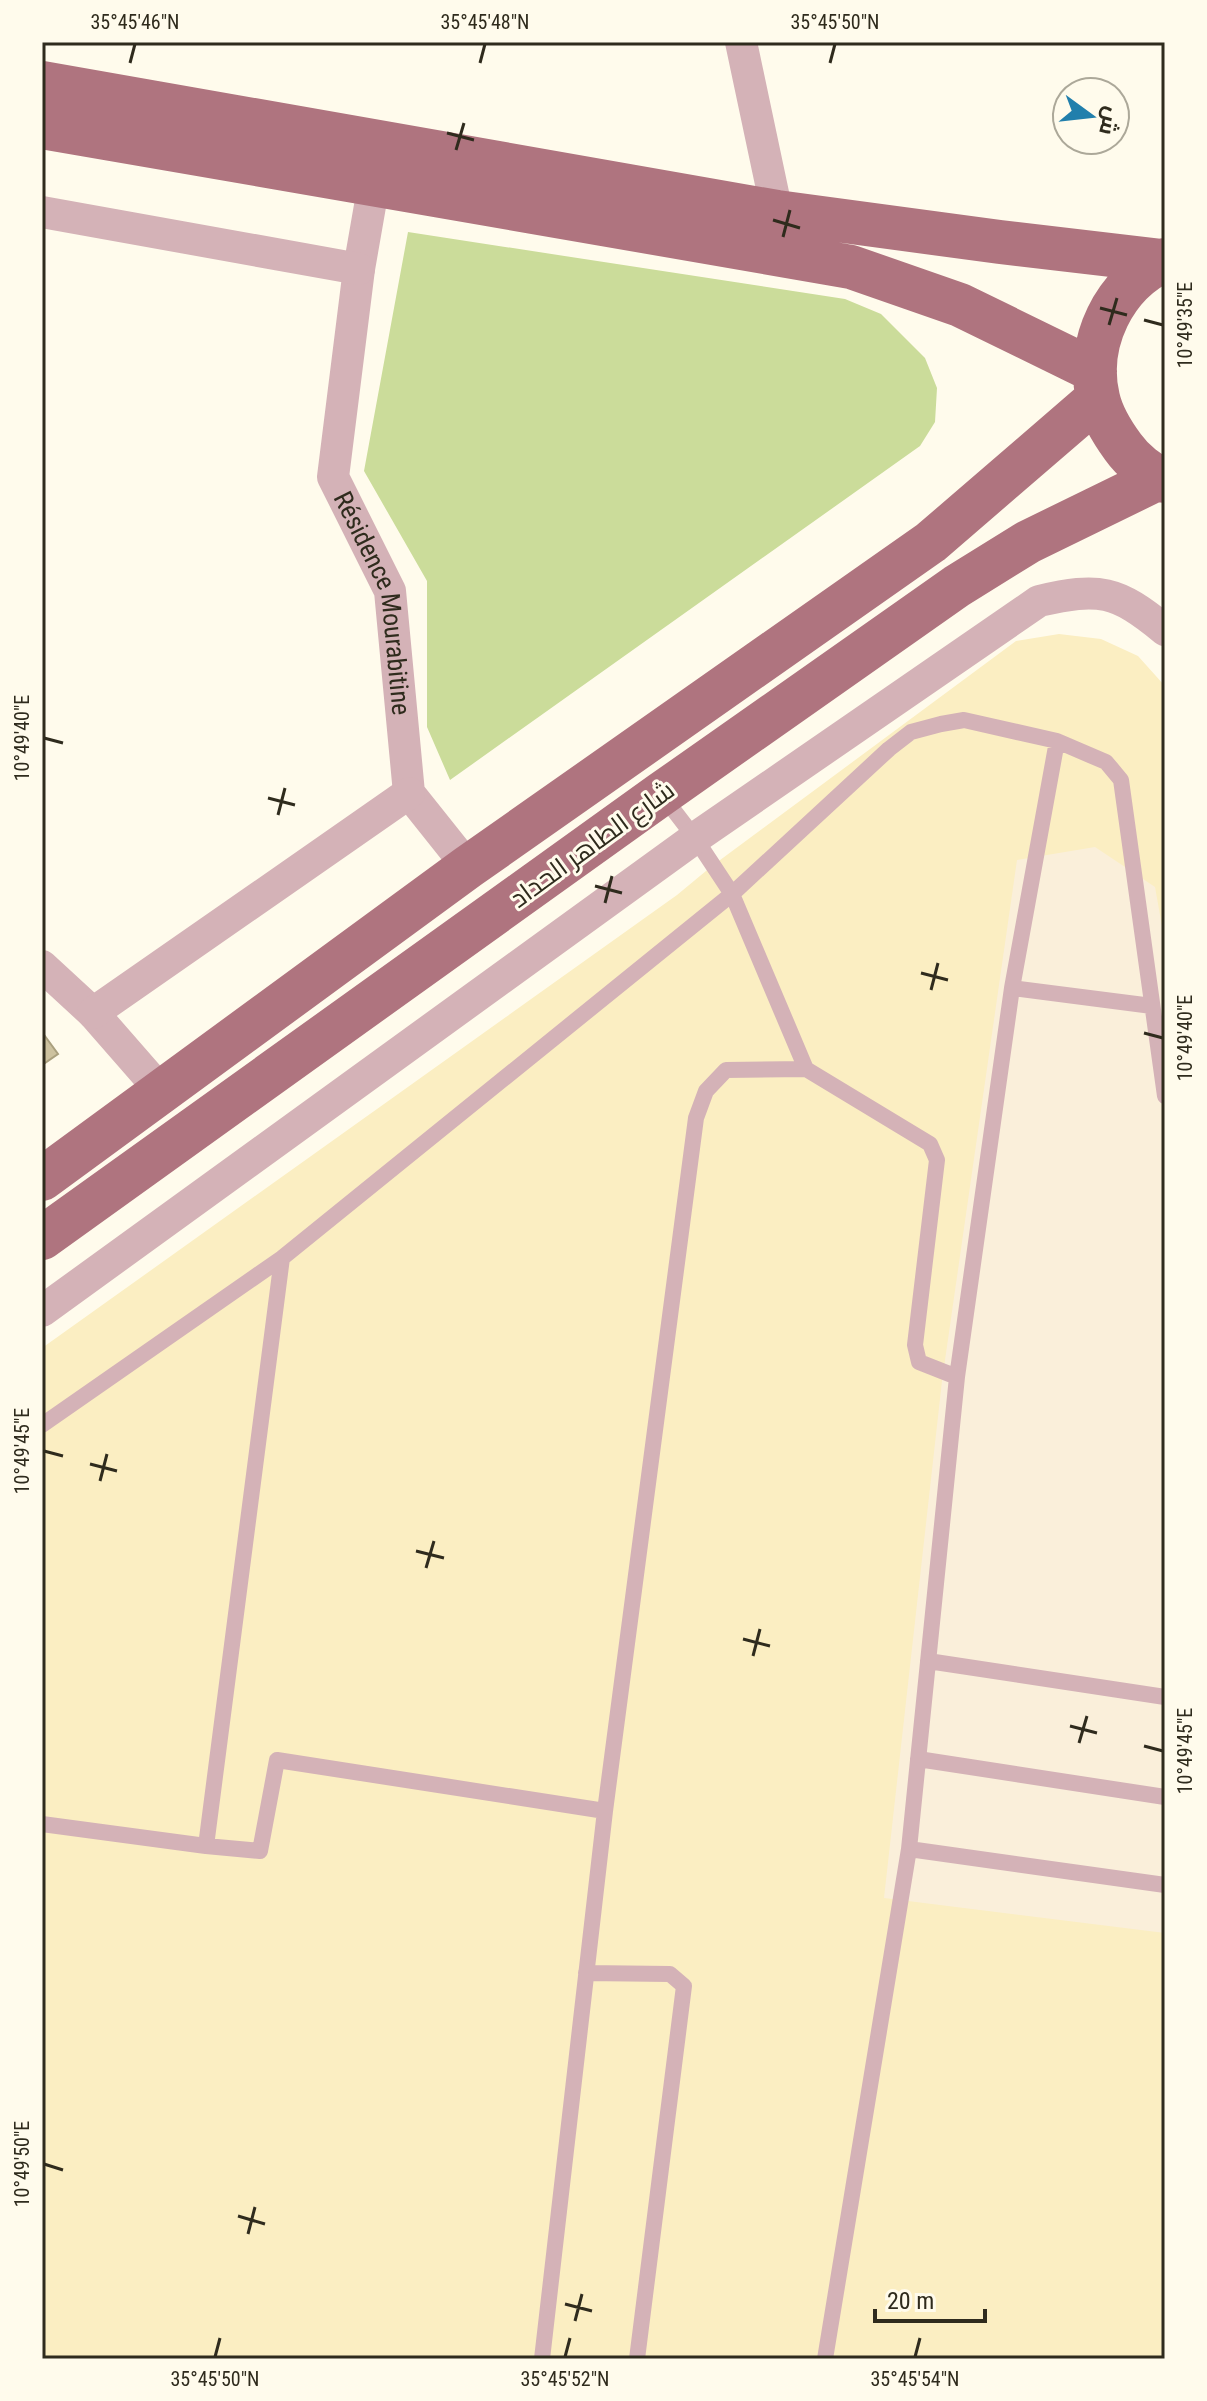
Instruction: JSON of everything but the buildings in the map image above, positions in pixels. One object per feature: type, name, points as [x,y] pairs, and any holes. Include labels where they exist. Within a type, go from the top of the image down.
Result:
[{"type":"main road","points":[[42,83],[777,212],[1163,260]]},
{"type":"main road","points":[[42,127],[851,267],[960,305],[1096,385]]},
{"type":"main road","points":[[1162,480],[1131,458],[1111,430],[1096,385],[1098,344],[1106,318],[1120,295],[1139,276],[1163,260]]},
{"type":"main road","name":"شارع الطاهر الحداد","points":[[42,1179],[468,867],[931,542],[1096,385]]},
{"type":"main road","name":"شارع الطاهر الحداد","points":[[42,1238],[957,586],[1028,542],[1162,480]]},
{"type":"street","points":[[741,42],[777,212]]},
{"type":"street","name":"Résidence Mourabitine","points":[[374,183],[359,269],[333,477],[390,591],[409,793]]},
{"type":"street","points":[[42,212],[359,269]]},
{"type":"street","points":[[42,1311],[695,838],[1039,601],[1073,593],[1108,594],[1142,611],[1165,630]]},
{"type":"street","points":[[93,1013],[409,793],[468,867]]},
{"type":"street","points":[[42,966],[93,1013],[162,1092]]},
{"type":"lane","points":[[42,1425],[282,1258],[732,894],[911,732],[964,720],[1057,741],[1106,762],[1121,780],[1165,1096]]},
{"type":"lane","points":[[825,2359],[909,1849],[957,1377],[1012,988],[1057,741]]},
{"type":"lane","points":[[661,794],[732,894],[806,1069]]},
{"type":"lane","points":[[1012,988],[1152,1006]]},
{"type":"lane","points":[[542,2359],[605,1811],[696,1118],[706,1091],[726,1070],[806,1069],[930,1144],[937,1160],[915,1345],[919,1362],[957,1377]]},
{"type":"lane","points":[[206,1846],[282,1258]]},
{"type":"lane","points":[[928,1661],[1165,1697]]},
{"type":"lane","points":[[918,1759],[1165,1797]]},
{"type":"lane","points":[[42,1824],[260,1851],[277,1760],[605,1811]]},
{"type":"lane","points":[[909,1849],[1165,1885]]},
{"type":"lane","points":[[586,1973],[670,1974],[684,1986],[637,2359]]},
{"type":"shaded area","points":[[1059,634],[1101,639],[1138,656],[1165,689],[1165,2359],[42,2359],[42,1348],[677,895],[1016,641]]},
{"type":"shaded area","points":[[1095,847],[1155,887],[1165,943],[1165,1933],[884,1898],[942,1381],[1017,860]]},
{"type":"green space","points":[[408,232],[845,299],[881,314],[925,358],[937,388],[935,422],[920,446],[450,780],[427,727],[427,581],[364,471]]}]
